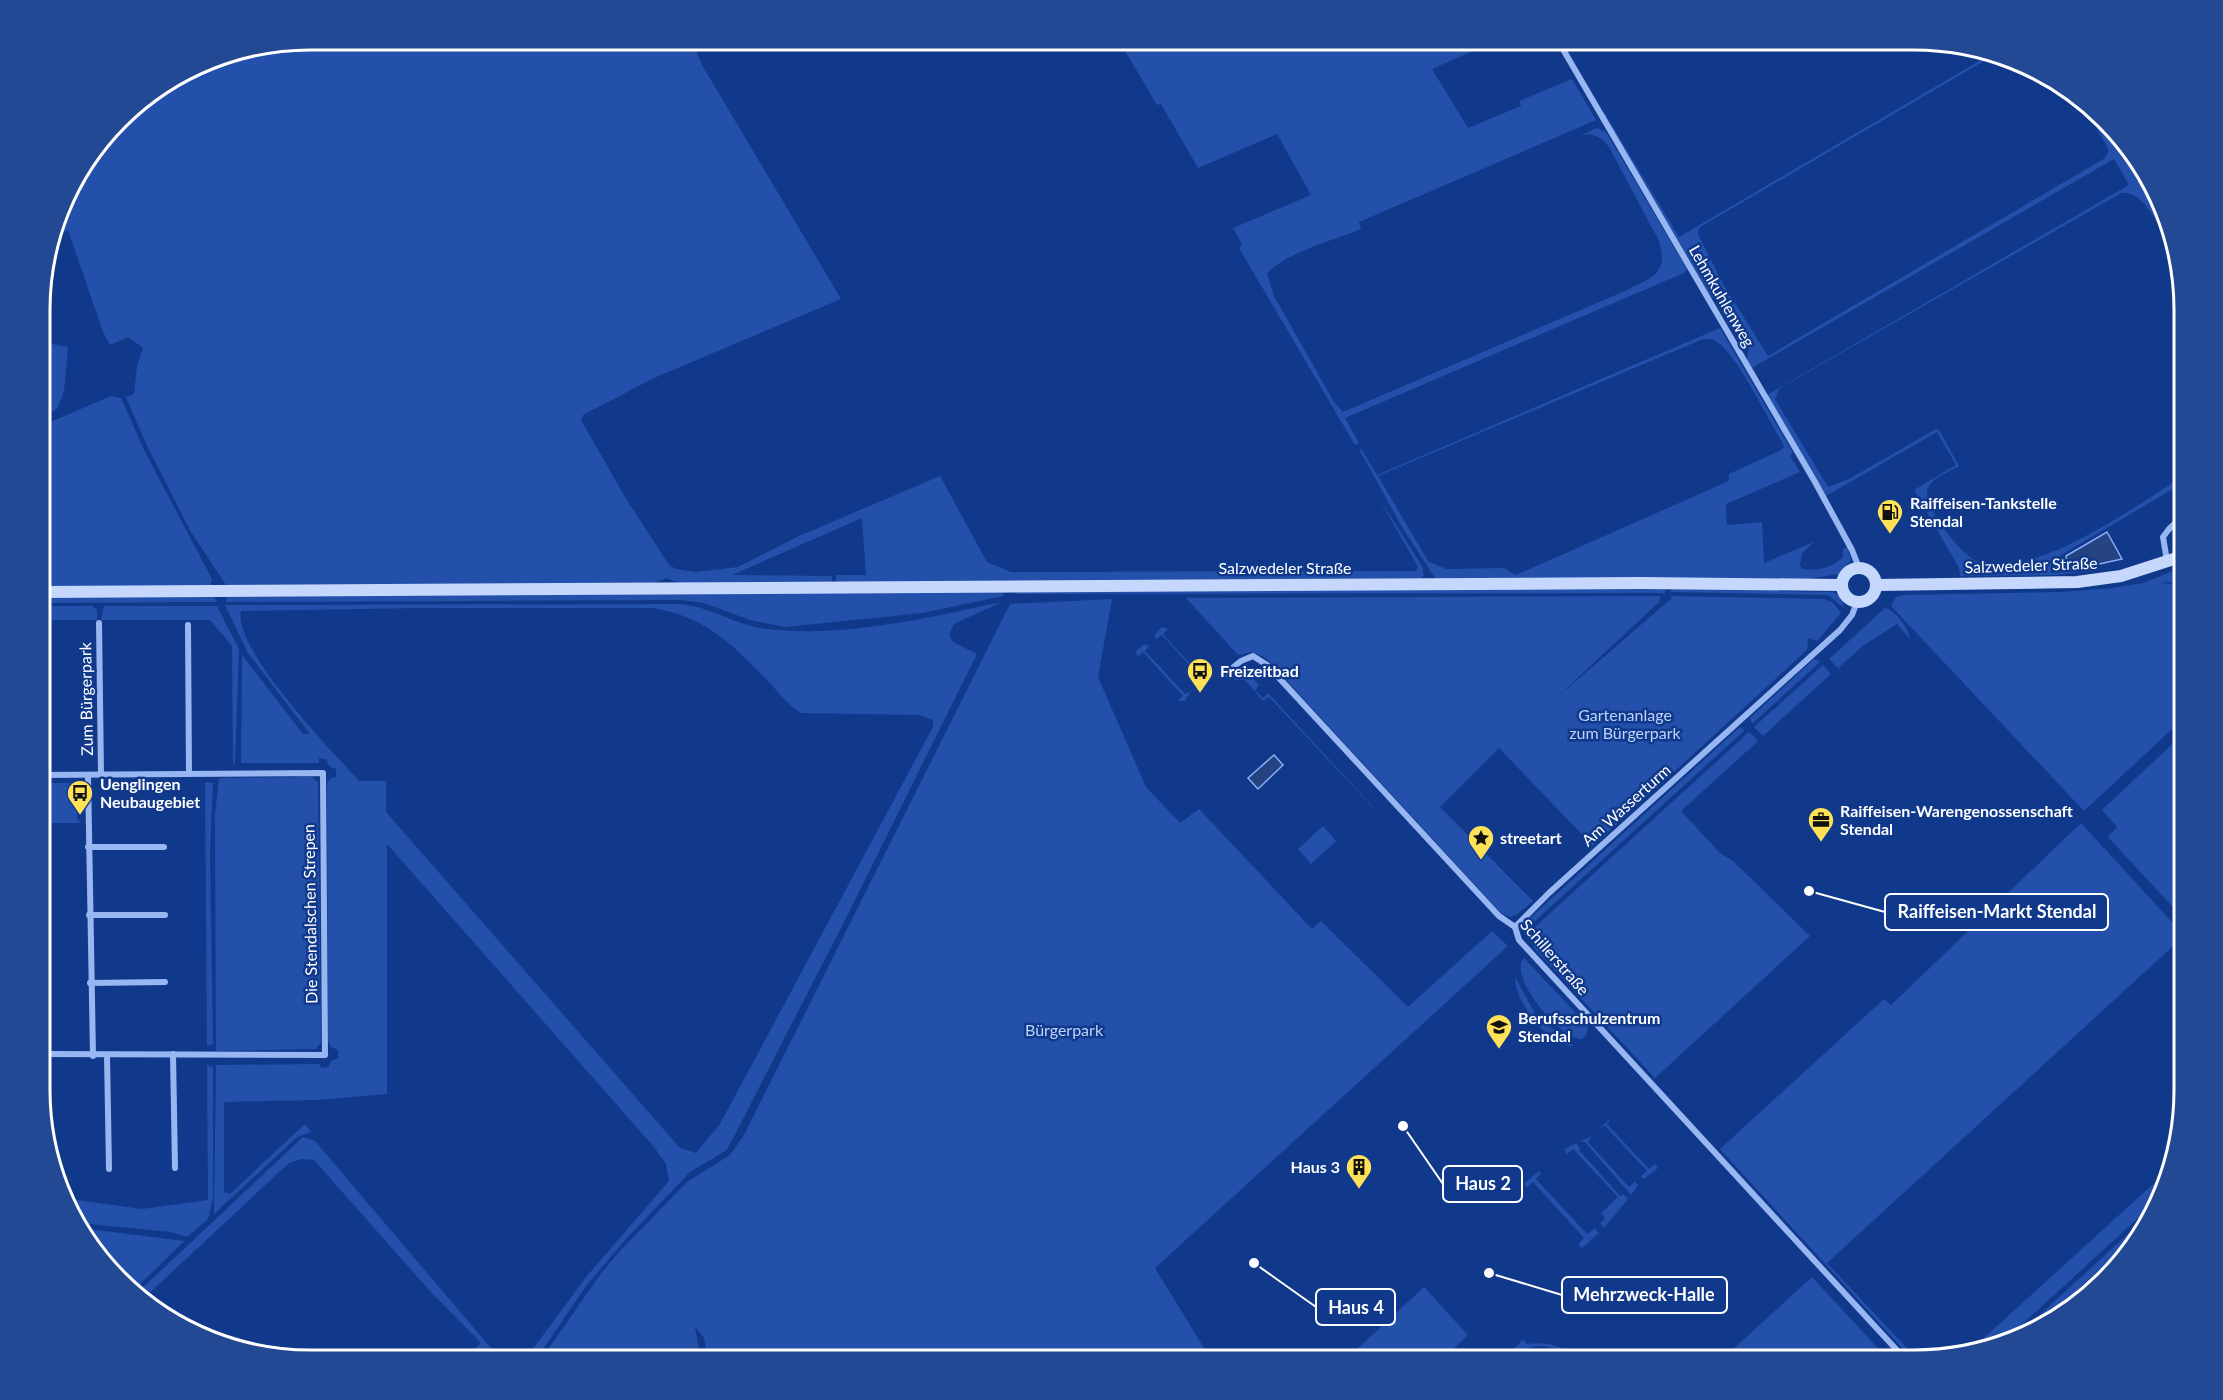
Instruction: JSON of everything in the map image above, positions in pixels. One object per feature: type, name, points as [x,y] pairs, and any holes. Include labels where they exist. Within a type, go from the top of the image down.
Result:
[{"type":"main road","name":"Salzwedeler Straße","points":[[1877,585],[2077,582],[2121,576],[2174,559]]},
{"type":"main road","points":[[1859,568],[1873,574],[1877,585],[1872,596],[1857,602],[1846,597],[1842,585],[1847,573],[1859,568]]},
{"type":"main road","name":"Salzwedeler Straße","points":[[50,592],[1628,583],[1842,585]]},
{"type":"street","name":"Lehmkuhlenweg","points":[[1563,50],[1815,482],[1852,550],[1859,568]]},
{"type":"street","points":[[2167,562],[2163,537],[2174,525]]},
{"type":"street","name":"Am Wasserturm","points":[[1515,927],[1840,630],[1852,615],[1857,602]]},
{"type":"street","name":"Zum Bürgerpark","points":[[99,623],[101,775]]},
{"type":"street","points":[[188,625],[189,774]]},
{"type":"street","name":"Schillerstraße","points":[[1222,676],[1247,657],[1253,656],[1267,665],[1499,916],[1515,927],[1519,940],[1897,1350]]},
{"type":"street","name":"Die Stendalschen Strepen","points":[[173,1054],[325,1055],[323,773],[203,774]]},
{"type":"street","name":"Zum Bürgerpark","points":[[50,775],[203,774]]},
{"type":"street","points":[[88,775],[93,1056]]},
{"type":"street","points":[[88,847],[164,848]]},
{"type":"street","points":[[89,915],[165,915]]},
{"type":"street","points":[[90,982],[165,982]]},
{"type":"street","points":[[50,1054],[173,1054],[175,1168]]},
{"type":"street","points":[[107,1055],[109,1169]]},
{"type":"green space","points":[[293,50],[696,50],[702,65],[841,299],[654,378],[583,415],[581,420],[625,497],[669,565],[676,569],[695,572],[738,567],[799,536],[940,476],[987,562],[1011,572],[1416,571],[1418,567],[1377,495],[1422,566],[1424,576],[1421,578],[836,583],[836,575],[866,575],[862,518],[732,575],[832,576],[832,583],[678,583],[667,578],[654,583],[226,585],[191,532],[148,448],[126,397],[134,394],[137,366],[143,348],[128,337],[110,345],[103,332],[68,230],[60,235],[76,195],[93,165],[114,138],[138,114],[180,84],[210,69],[242,58]]},
{"type":"green space","points":[[1124,50],[1475,50],[1432,69],[1468,128],[1521,106],[1519,101],[1572,79],[1596,120],[1359,222],[1361,229],[1297,254],[1274,267],[1267,274],[1274,296],[1334,402],[1343,412],[1625,291],[1656,274],[1662,261],[1659,241],[1609,147],[1597,136],[1581,135],[1597,128],[1606,132],[1687,269],[1684,273],[1345,418],[1359,443],[1355,445],[1239,248],[1242,244],[1233,228],[1311,195],[1277,134],[1198,168],[1161,104],[1157,105]]},
{"type":"green space","points":[[1983,59],[1986,60],[1700,227],[1698,234],[1723,284],[1768,356],[2105,158],[2109,150],[2093,122],[2130,165],[2147,195],[2161,230],[2137,197],[2121,193],[1780,388],[1775,399],[1828,487],[1851,478],[1936,429],[1939,430],[1959,466],[1931,483],[1927,493],[1929,503],[1942,526],[1959,547],[1974,560],[1984,564],[2005,565],[2049,553],[2097,530],[2174,482],[2174,488],[2051,561],[2051,573],[2102,570],[2055,575],[1960,576],[1959,568],[1914,490],[1956,465],[1937,432],[1826,496],[1767,395],[2129,185],[2114,159],[1752,368],[1747,359],[1749,345],[1739,324],[1711,296],[1603,114],[1604,112],[1679,237]]},
{"type":"green space","points":[[1720,328],[1793,453],[1790,456],[1800,472],[1726,504],[1727,525],[1762,522],[1764,563],[1814,542],[1802,553],[1800,565],[1802,569],[1813,570],[1834,564],[1843,557],[1843,549],[1847,547],[1851,560],[1839,574],[1802,580],[1435,578],[1402,527],[1359,449],[1362,450],[1377,475]],"holes":[[[1703,339],[1717,342],[1734,360],[1782,442],[1784,447],[1781,450],[1729,474],[1729,481],[1516,575],[1504,568],[1446,569],[1428,561],[1378,476]]]},
{"type":"green space","points":[[50,344],[68,347],[64,391],[57,409],[50,412]]},
{"type":"green space","points":[[111,396],[121,398],[145,452],[210,575],[212,580],[210,586],[50,586],[50,422]]},
{"type":"green space","points":[[2174,571],[2174,582],[2160,583],[2174,584],[2174,727],[2084,811],[1891,606],[1896,597],[1904,595],[2061,592],[2143,583]]},
{"type":"green space","points":[[1665,588],[1665,593],[1016,594],[1020,590]]},
{"type":"green space","points":[[1672,589],[1833,592],[1842,598],[1844,608],[1828,595],[1670,592]]},
{"type":"green space","points":[[1003,591],[1004,596],[922,613],[785,627],[750,620],[704,603],[681,600],[226,602],[229,595]]},
{"type":"green space","points":[[213,595],[217,602],[50,603],[50,596]]},
{"type":"green space","name":"Gartenanlage zum Bürgerpark","points":[[1660,596],[1659,602],[1555,699],[1672,598],[1670,596],[1824,599],[1832,602],[1841,613],[1817,641],[1808,638],[1807,650],[1593,846],[1499,748],[1440,807],[1533,901],[1510,917],[1501,913],[1266,658],[1252,652],[1238,655],[1186,598]]},
{"type":"green space","name":"Bürgerpark","points":[[1112,599],[1098,677],[1146,787],[1180,823],[1199,809],[1312,929],[1321,921],[1408,1007],[1492,931],[1508,946],[1155,1268],[1205,1350],[706,1350],[704,1338],[695,1327],[699,1350],[548,1350],[602,1272],[620,1251],[687,1182],[730,1155],[744,1135],[1010,604]]},
{"type":"green space","points":[[1002,602],[954,624],[949,634],[953,642],[977,654],[844,922],[727,1150],[690,1172],[626,1239],[586,1286],[542,1350],[532,1350],[586,1277],[669,1181],[666,1164],[654,1147],[387,844],[387,1094],[318,1100],[224,1102],[224,1192],[230,1194],[305,1124],[311,1132],[297,1137],[214,1214],[216,1065],[320,1064],[321,1068],[329,1067],[331,1061],[338,1058],[338,1050],[331,1047],[328,1040],[327,784],[330,779],[336,777],[336,769],[330,767],[326,759],[319,758],[319,763],[241,763],[242,655],[303,734],[310,734],[248,653],[225,605],[679,604],[701,608],[756,627],[796,631],[856,629],[915,620]],"holes":[[[652,608],[671,612],[704,626],[731,645],[785,700],[801,713],[920,715],[933,720],[933,727],[720,1124],[696,1153],[680,1148],[386,812],[386,781],[359,781],[307,724],[267,673],[252,649],[242,628],[241,611]]]},
{"type":"green space","points":[[50,606],[92,606],[97,610],[97,620],[50,620]]},
{"type":"green space","points":[[104,606],[217,606],[239,649],[235,763],[233,764],[232,646],[210,620],[101,620]]},
{"type":"green space","points":[[1885,608],[1901,620],[1910,639],[1897,624],[1864,645],[1839,667],[1841,671],[1829,659]]},
{"type":"green space","points":[[1162,627],[1168,629],[1163,634],[1203,678],[1210,675],[1203,685],[1197,684],[1202,679],[1162,635],[1155,639],[1155,634]]},
{"type":"green space","points":[[1144,644],[1149,646],[1145,651],[1185,694],[1191,691],[1185,701],[1178,701],[1183,696],[1143,652],[1137,657],[1136,651]]},
{"type":"green space","points":[[1814,659],[1820,662],[1752,724],[1750,718]]},
{"type":"green space","points":[[1823,665],[1831,674],[1763,736],[1754,727]]},
{"type":"green space","points":[[1244,669],[1259,685],[1255,690],[1263,698],[1268,693],[1407,844],[1269,697],[1263,701],[1245,680],[1234,680],[1236,674]]},
{"type":"green space","points":[[1740,727],[1745,730],[1523,932],[1529,919]]},
{"type":"green space","points":[[1749,732],[1758,741],[1681,811],[1721,854],[1733,861],[1810,936],[1655,1078],[1534,948],[1531,934],[1536,926]]},
{"type":"green space","points":[[2174,742],[2174,908],[2108,837],[2117,827],[2102,810]]},
{"type":"green space","points":[[312,777],[318,782],[321,1042],[316,1049],[216,1051],[215,815],[219,778]]},
{"type":"green space","points":[[205,782],[213,783],[210,851],[213,1044],[207,1046]]},
{"type":"green space","points":[[50,783],[79,783],[81,805],[77,807],[77,819],[81,823],[50,823]]},
{"type":"green space","points":[[2081,823],[2174,924],[2174,945],[1827,1263],[1909,1350],[1904,1350],[1720,1149],[1884,999],[1891,1005]]},
{"type":"green space","points":[[1323,826],[1336,841],[1311,864],[1298,849]]},
{"type":"green space","points":[[1524,958],[1588,1026],[1586,1035],[1582,1039],[1572,1037],[1561,1030],[1538,1006],[1523,978],[1521,966]]},
{"type":"green space","points":[[1515,977],[1537,1017],[1574,1046],[1564,1045],[1554,1039],[1535,1021],[1520,998]]},
{"type":"green space","points":[[207,1065],[213,1067],[213,1198],[208,1219],[187,1237],[171,1232],[86,1224],[73,1200],[142,1209],[208,1200]]},
{"type":"green space","points":[[1612,1117],[1607,1124],[1649,1169],[1655,1164],[1658,1168],[1644,1179],[1641,1176],[1647,1171],[1605,1126],[1598,1130]]},
{"type":"green space","points":[[1592,1136],[1588,1142],[1629,1187],[1635,1182],[1638,1185],[1631,1195],[1586,1143],[1581,1141]]},
{"type":"green space","points":[[303,1137],[315,1141],[493,1350],[474,1350],[481,1343],[429,1290],[314,1160],[301,1159],[289,1163],[148,1294],[141,1289]]},
{"type":"green space","points":[[1576,1143],[1579,1150],[1620,1196],[1623,1194],[1628,1199],[1604,1228],[1600,1224],[1605,1218],[1601,1213],[1618,1197],[1573,1149],[1567,1154],[1564,1150]]},
{"type":"green space","points":[[1539,1171],[1541,1173],[1536,1179],[1587,1234],[1595,1228],[1599,1233],[1582,1248],[1578,1244],[1584,1238],[1533,1182],[1527,1187],[1524,1184]]},
{"type":"green space","points":[[2158,1180],[2142,1215],[2016,1329],[1979,1342]]},
{"type":"green space","points":[[90,1229],[184,1241],[138,1286],[114,1262]]},
{"type":"green space","points":[[2134,1229],[2114,1257],[2059,1306],[2033,1322]]},
{"type":"green space","points":[[1812,1277],[1880,1350],[1732,1350]]},
{"type":"green space","points":[[1424,1287],[1468,1335],[1452,1350],[1356,1350]]},
{"type":"green space","points":[[1523,1340],[1527,1344],[1542,1343],[1565,1350],[1540,1346],[1512,1350]]},
{"type":"shaded area","points":[[2107,532],[2122,559],[2067,571],[2066,556]]},
{"type":"shaded area","points":[[1274,755],[1283,765],[1258,789],[1248,778]]},
{"type":"place","name":"Raiffeisen-Tankstelle Stendal","points":[[1890,535]]},
{"type":"place","name":"Freizeitbad","points":[[1200,694]]},
{"type":"place","name":"Uenglingen Neubaugebiet","points":[[80,816]]},
{"type":"place","name":"Raiffeisen-Warengenossenschaft Stendal","points":[[1821,843]]},
{"type":"place","name":"streetart","points":[[1481,861]]},
{"type":"place","name":"Raiffeisen-Markt Stendal","points":[[1809,891]]},
{"type":"place","name":"Berufsschulzentrum Stendal","points":[[1499,1050]]},
{"type":"place","name":"Haus 2","points":[[1403,1126]]},
{"type":"place","name":"Haus 3","points":[[1359,1190]]},
{"type":"place","name":"Haus 4","points":[[1254,1263]]},
{"type":"place","name":"Mehrzweck-Halle","points":[[1489,1273]]}]
